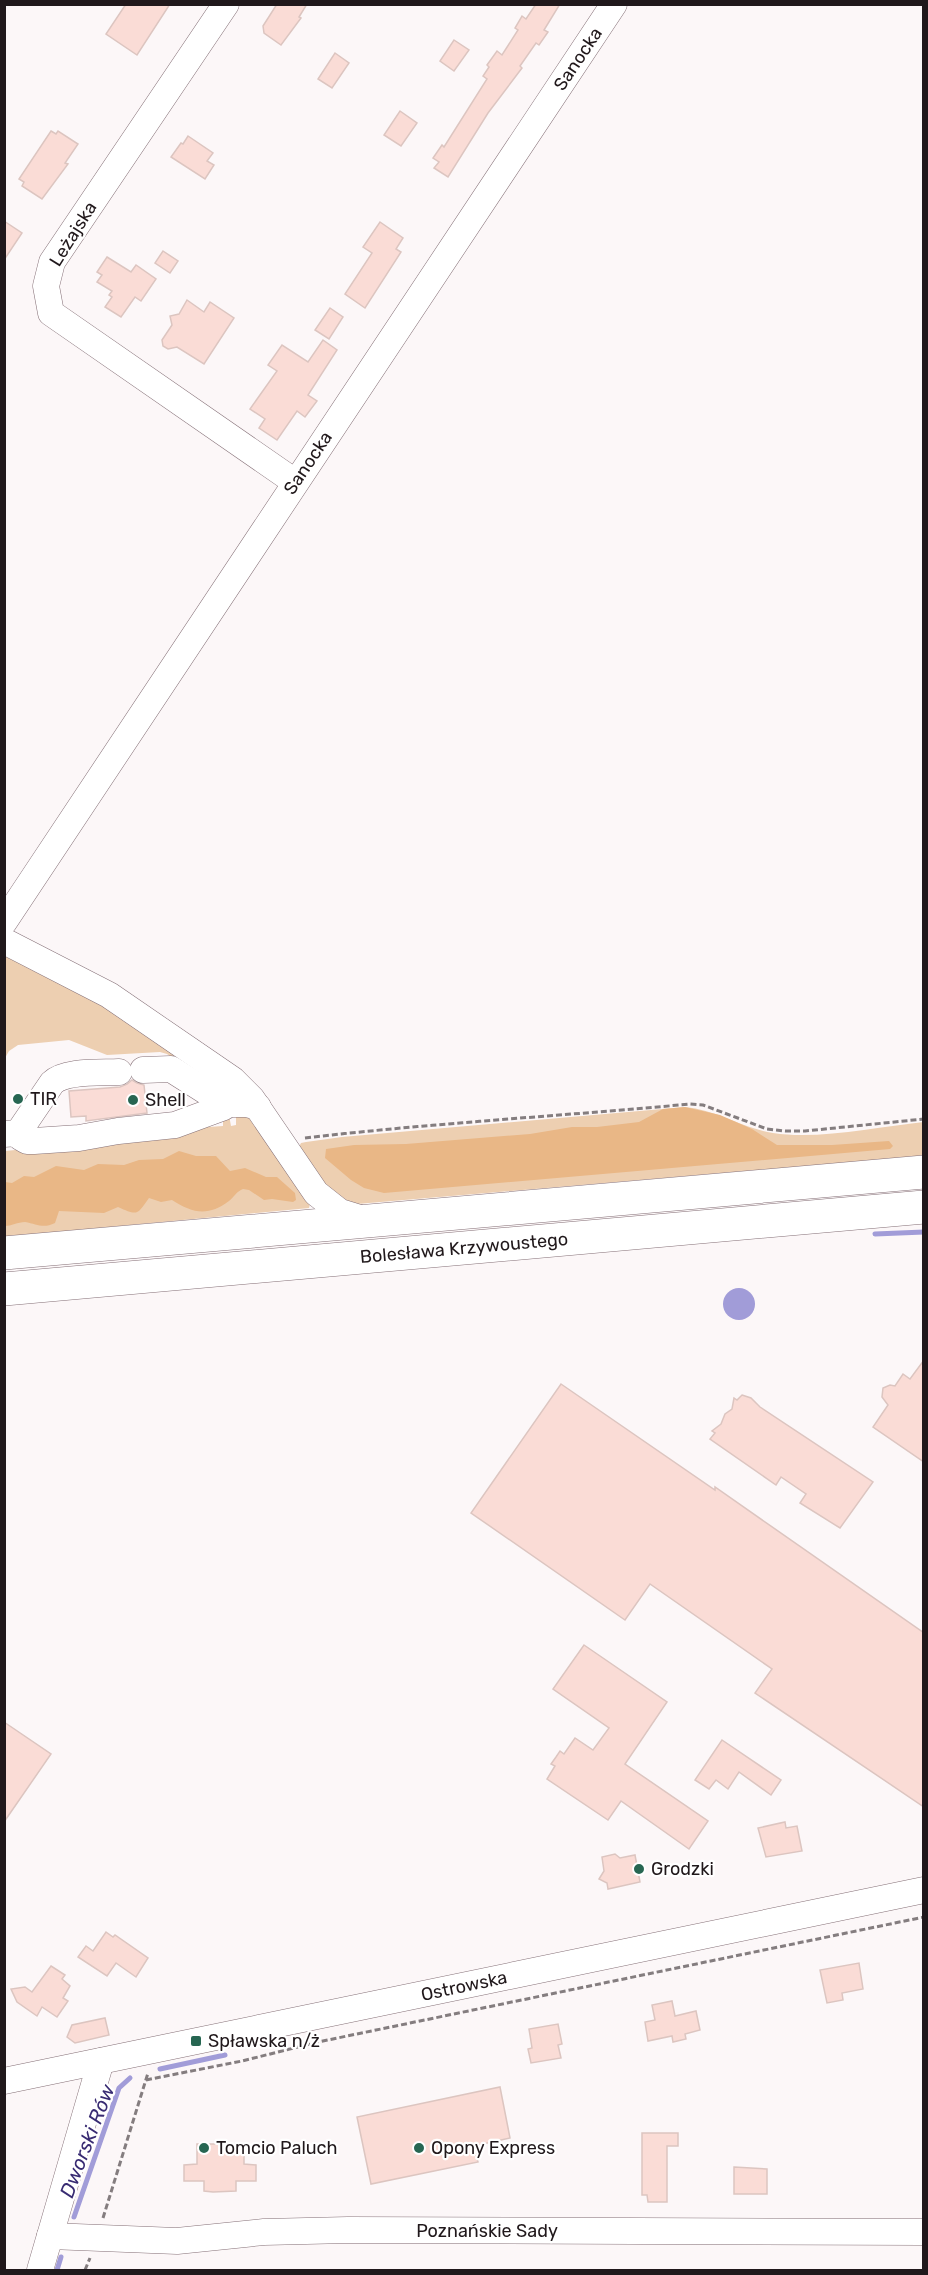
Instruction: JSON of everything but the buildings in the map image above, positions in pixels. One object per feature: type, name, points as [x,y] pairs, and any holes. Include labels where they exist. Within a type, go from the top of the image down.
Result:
[{"type":"main road","name":"Bolesława Krzywoustego","points":[[4,1253],[924,1172]]},
{"type":"main road","name":"Bolesława Krzywoustego","points":[[4,1289],[924,1207]]},
{"type":"street","name":"Leżajska","points":[[226,4],[52,262],[46,286],[51,313],[295,482]]},
{"type":"street","name":"Sanocka","points":[[4,922],[614,4]]},
{"type":"street","points":[[4,941],[109,995],[233,1080],[258,1107],[308,1184],[319,1196],[340,1212],[369,1220]]},
{"type":"street","points":[[226,1104],[171,1069],[66,1075],[57,1078],[11,1133],[34,1142],[79,1138],[175,1125],[226,1104],[246,1104],[258,1107]]},
{"type":"street","name":"Ostrowska","points":[[4,2081],[924,1890]]},
{"type":"street","points":[[40,2271],[101,2061]]},
{"type":"street","name":"Poznańskie Sady","points":[[50,2236],[177,2241],[264,2232],[348,2230],[924,2232]]},
{"type":"path","points":[[305,1138],[348,1132],[690,1104],[703,1105],[767,1129],[785,1131],[924,1119]]},
{"type":"path","points":[[146,2080],[242,2061],[363,2032],[924,1917]]},
{"type":"path","points":[[85,2271],[99,2239],[103,2217],[146,2080],[148,2072],[145,2052]]},
{"type":"shaded area","points":[[4,953],[121,1010],[226,1095],[167,1054],[160,1052],[107,1055],[69,1040],[18,1045],[9,1051],[5,1058]]},
{"type":"shaded area","points":[[685,1107],[708,1112],[762,1131],[790,1135],[828,1134],[924,1122],[923,1156],[357,1204],[335,1197],[298,1149],[301,1143],[342,1137]]},
{"type":"shaded area","points":[[685,1107],[720,1115],[752,1129],[777,1145],[832,1145],[889,1141],[893,1146],[890,1149],[384,1193],[364,1188],[325,1158],[326,1149],[354,1145],[406,1144],[530,1134],[572,1127],[597,1127],[639,1122],[663,1109]]},
{"type":"shaded area","points":[[236,1113],[248,1115],[310,1204],[309,1208],[5,1237],[5,1151],[208,1117],[209,1127],[223,1126],[223,1114],[229,1115],[231,1126],[236,1125]]},
{"type":"shaded area","points":[[179,1151],[196,1156],[216,1156],[230,1171],[245,1168],[266,1177],[277,1177],[295,1193],[296,1200],[293,1202],[264,1200],[249,1190],[243,1189],[221,1206],[207,1211],[186,1208],[172,1200],[161,1202],[149,1198],[139,1211],[133,1213],[118,1207],[104,1213],[59,1211],[55,1223],[51,1225],[40,1226],[25,1222],[5,1226],[5,1182],[12,1183],[24,1176],[34,1177],[56,1166],[84,1170],[98,1164],[124,1165],[139,1160],[163,1159]]},
{"type":"shaded area","points":[[739,1288],[751,1292],[755,1304],[751,1316],[739,1320],[727,1316],[723,1304],[727,1292]]},
{"type":"waterway","points":[[875,1234],[924,1232]]},
{"type":"waterway","name":"Dworski Rów","points":[[160,2069],[225,2055]]},
{"type":"waterway","name":"Dworski Rów","points":[[74,2217],[119,2088],[130,2078]]},
{"type":"waterway","name":"Dworski Rów","points":[[57,2270],[61,2257]]},
{"type":"place","name":"TIR","points":[[18,1099]]},
{"type":"place","name":"Shell","points":[[133,1100]]},
{"type":"place","name":"Grodzki","points":[[639,1869]]},
{"type":"place","name":"Spławska n/ż","points":[[196,2041]]},
{"type":"place","name":"Tomcio Paluch","points":[[204,2148]]},
{"type":"place","name":"Opony Express","points":[[419,2148]]}]
